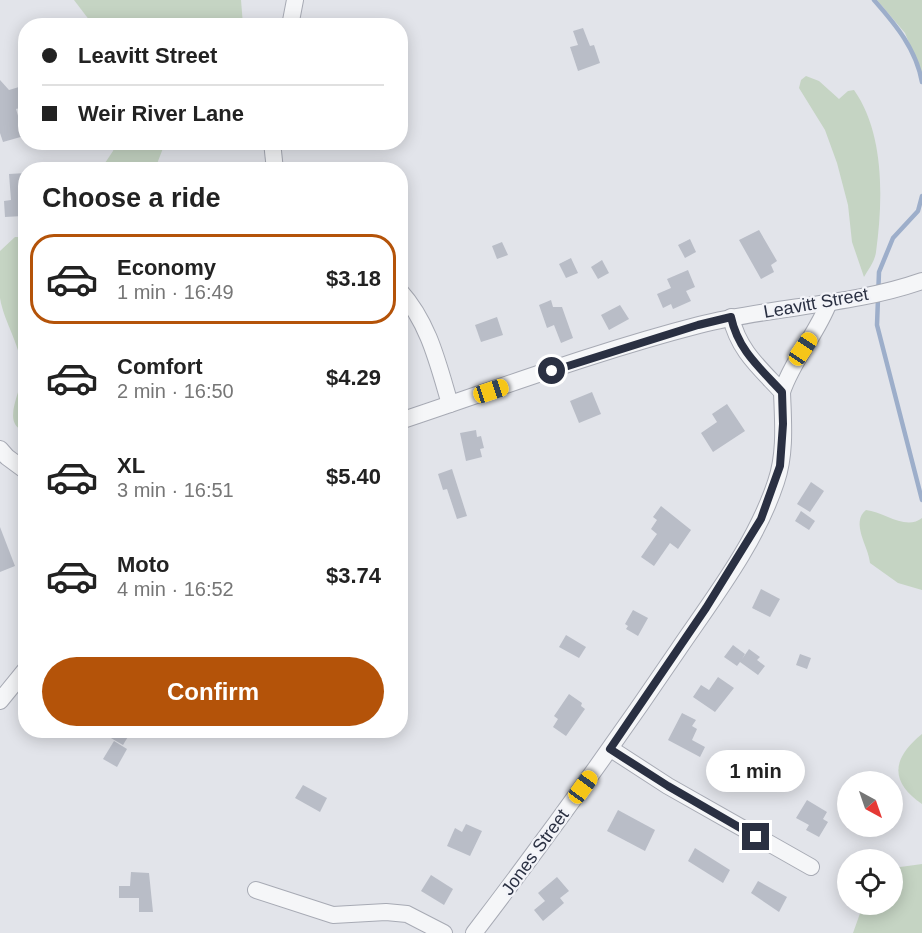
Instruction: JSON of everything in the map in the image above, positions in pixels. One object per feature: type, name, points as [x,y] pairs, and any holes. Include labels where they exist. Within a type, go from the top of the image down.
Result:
[{"type":"street","points":[[292,18],[295,0]]},
{"type":"street","name":"Leavitt Street","points":[[408,418],[637,344],[731,317],[829,302],[922,281]]},
{"type":"street","points":[[408,302],[421,320],[430,339],[450,404]]},
{"type":"street","name":"Jones Street","points":[[474,933],[610,749],[706,608],[761,519],[780,466],[783,424],[782,392],[789,372],[822,321],[829,302]]},
{"type":"street","points":[[731,317],[735,335],[742,349],[782,392]]},
{"type":"street","points":[[0,448],[6,457],[18,465]]},
{"type":"street","points":[[0,701],[18,679]]},
{"type":"street","points":[[610,749],[668,786],[811,867]]},
{"type":"street","points":[[256,890],[333,915],[386,912],[407,914],[444,933]]},
{"type":"green space","points":[[74,0],[241,0],[242,18],[88,18]]},
{"type":"green space","points":[[877,0],[922,0],[922,74],[905,33]]},
{"type":"green space","points":[[806,76],[819,81],[839,99],[848,91],[854,90],[872,127],[879,168],[880,211],[875,255],[864,277],[852,242],[848,205],[837,163],[825,130],[799,88],[801,80]]},
{"type":"green space","points":[[162,150],[158,162],[106,162],[113,151]]},
{"type":"green space","points":[[15,237],[18,237],[18,351],[0,298],[0,251]]},
{"type":"green space","points":[[18,392],[18,427],[14,422],[14,406]]},
{"type":"green space","points":[[866,510],[909,523],[922,518],[922,590],[898,583],[870,563],[860,528],[862,515]]},
{"type":"green space","points":[[922,734],[922,804],[904,787],[903,771],[898,770],[904,752]]},
{"type":"green space","points":[[922,864],[922,933],[853,933],[859,915],[903,915],[903,867]]},
{"type":"building","points":[[583,28],[590,46],[594,45],[600,63],[578,71],[570,47],[578,45],[573,31]]},
{"type":"building","points":[[0,80],[9,90],[18,87],[18,108],[16,109],[18,138],[3,142],[0,133]]},
{"type":"building","points":[[18,173],[18,216],[5,217],[4,201],[11,200],[9,174]]},
{"type":"building","points":[[759,230],[777,261],[771,265],[774,272],[761,279],[739,240]]},
{"type":"building","points":[[690,239],[696,252],[685,258],[678,245]]},
{"type":"building","points":[[502,242],[508,255],[497,259],[492,246]]},
{"type":"building","points":[[571,258],[578,273],[566,278],[559,264]]},
{"type":"building","points":[[602,260],[609,273],[598,279],[591,267]]},
{"type":"building","points":[[688,270],[695,287],[686,291],[691,301],[673,309],[671,304],[663,308],[657,294],[671,288],[667,279]]},
{"type":"building","points":[[551,300],[553,307],[562,307],[573,338],[561,343],[554,325],[547,328],[539,305]]},
{"type":"building","points":[[620,305],[629,319],[609,330],[601,315]]},
{"type":"building","points":[[497,317],[503,335],[481,342],[475,325]]},
{"type":"building","points":[[592,392],[601,414],[579,423],[570,401]]},
{"type":"building","points":[[727,404],[745,431],[713,452],[701,433],[717,422],[712,414]]},
{"type":"building","points":[[476,430],[477,437],[481,436],[484,448],[480,449],[482,457],[466,461],[460,433]]},
{"type":"building","points":[[452,469],[467,516],[457,519],[447,489],[443,490],[438,474]]},
{"type":"building","points":[[811,482],[824,491],[810,512],[797,504]]},
{"type":"building","points":[[661,506],[691,530],[678,549],[670,543],[654,566],[641,557],[657,534],[651,529],[657,520],[653,517]]},
{"type":"building","points":[[801,511],[815,521],[809,530],[795,521]]},
{"type":"building","points":[[0,527],[15,566],[0,572]]},
{"type":"building","points":[[761,589],[780,599],[770,617],[752,608]]},
{"type":"building","points":[[633,610],[648,618],[638,636],[626,629],[628,626],[625,624]]},
{"type":"building","points":[[566,635],[586,647],[579,658],[559,647]]},
{"type":"building","points":[[733,645],[745,654],[742,659],[749,649],[760,657],[757,660],[765,666],[758,675],[740,662],[737,666],[724,657]]},
{"type":"building","points":[[800,654],[811,658],[807,669],[796,665]]},
{"type":"building","points":[[718,677],[734,688],[715,712],[693,697],[701,685],[709,690]]},
{"type":"building","points":[[569,694],[582,703],[581,706],[585,709],[566,736],[553,727],[558,719],[554,716]]},
{"type":"building","points":[[682,713],[696,720],[692,726],[697,729],[692,740],[705,747],[700,757],[668,740]]},
{"type":"building","points":[[111,738],[127,738],[123,745]]},
{"type":"building","points":[[114,741],[127,749],[117,767],[103,759]]},
{"type":"building","points":[[740,765],[760,775],[752,790],[732,780]]},
{"type":"building","points":[[772,769],[785,777],[778,788],[766,780]]},
{"type":"building","points":[[303,785],[327,798],[320,812],[295,798]]},
{"type":"building","points":[[807,800],[827,812],[823,819],[828,822],[819,837],[806,830],[809,825],[796,818]]},
{"type":"building","points":[[618,810],[655,830],[645,851],[607,831]]},
{"type":"building","points":[[466,824],[482,831],[470,856],[447,846],[455,828],[462,832]]},
{"type":"building","points":[[695,848],[730,870],[723,883],[688,861]]},
{"type":"building","points":[[131,872],[149,873],[153,912],[139,912],[139,898],[119,898],[119,886],[130,886]]},
{"type":"building","points":[[431,875],[453,889],[444,905],[421,891]]},
{"type":"building","points":[[557,877],[569,891],[560,898],[564,903],[543,921],[534,910],[545,901],[538,893]]},
{"type":"building","points":[[758,881],[787,897],[779,912],[751,893]]},
{"type":"waterway","points":[[874,0],[910,48],[922,82]]},
{"type":"waterway","points":[[922,196],[918,211],[893,238],[879,272],[877,325],[922,500]]},
{"type":"route","points":[[552,371],[698,325],[731,317],[735,335],[742,349],[782,392],[783,442],[780,466],[772,494],[761,519],[706,608],[610,749],[634,766],[756,837]]}]
